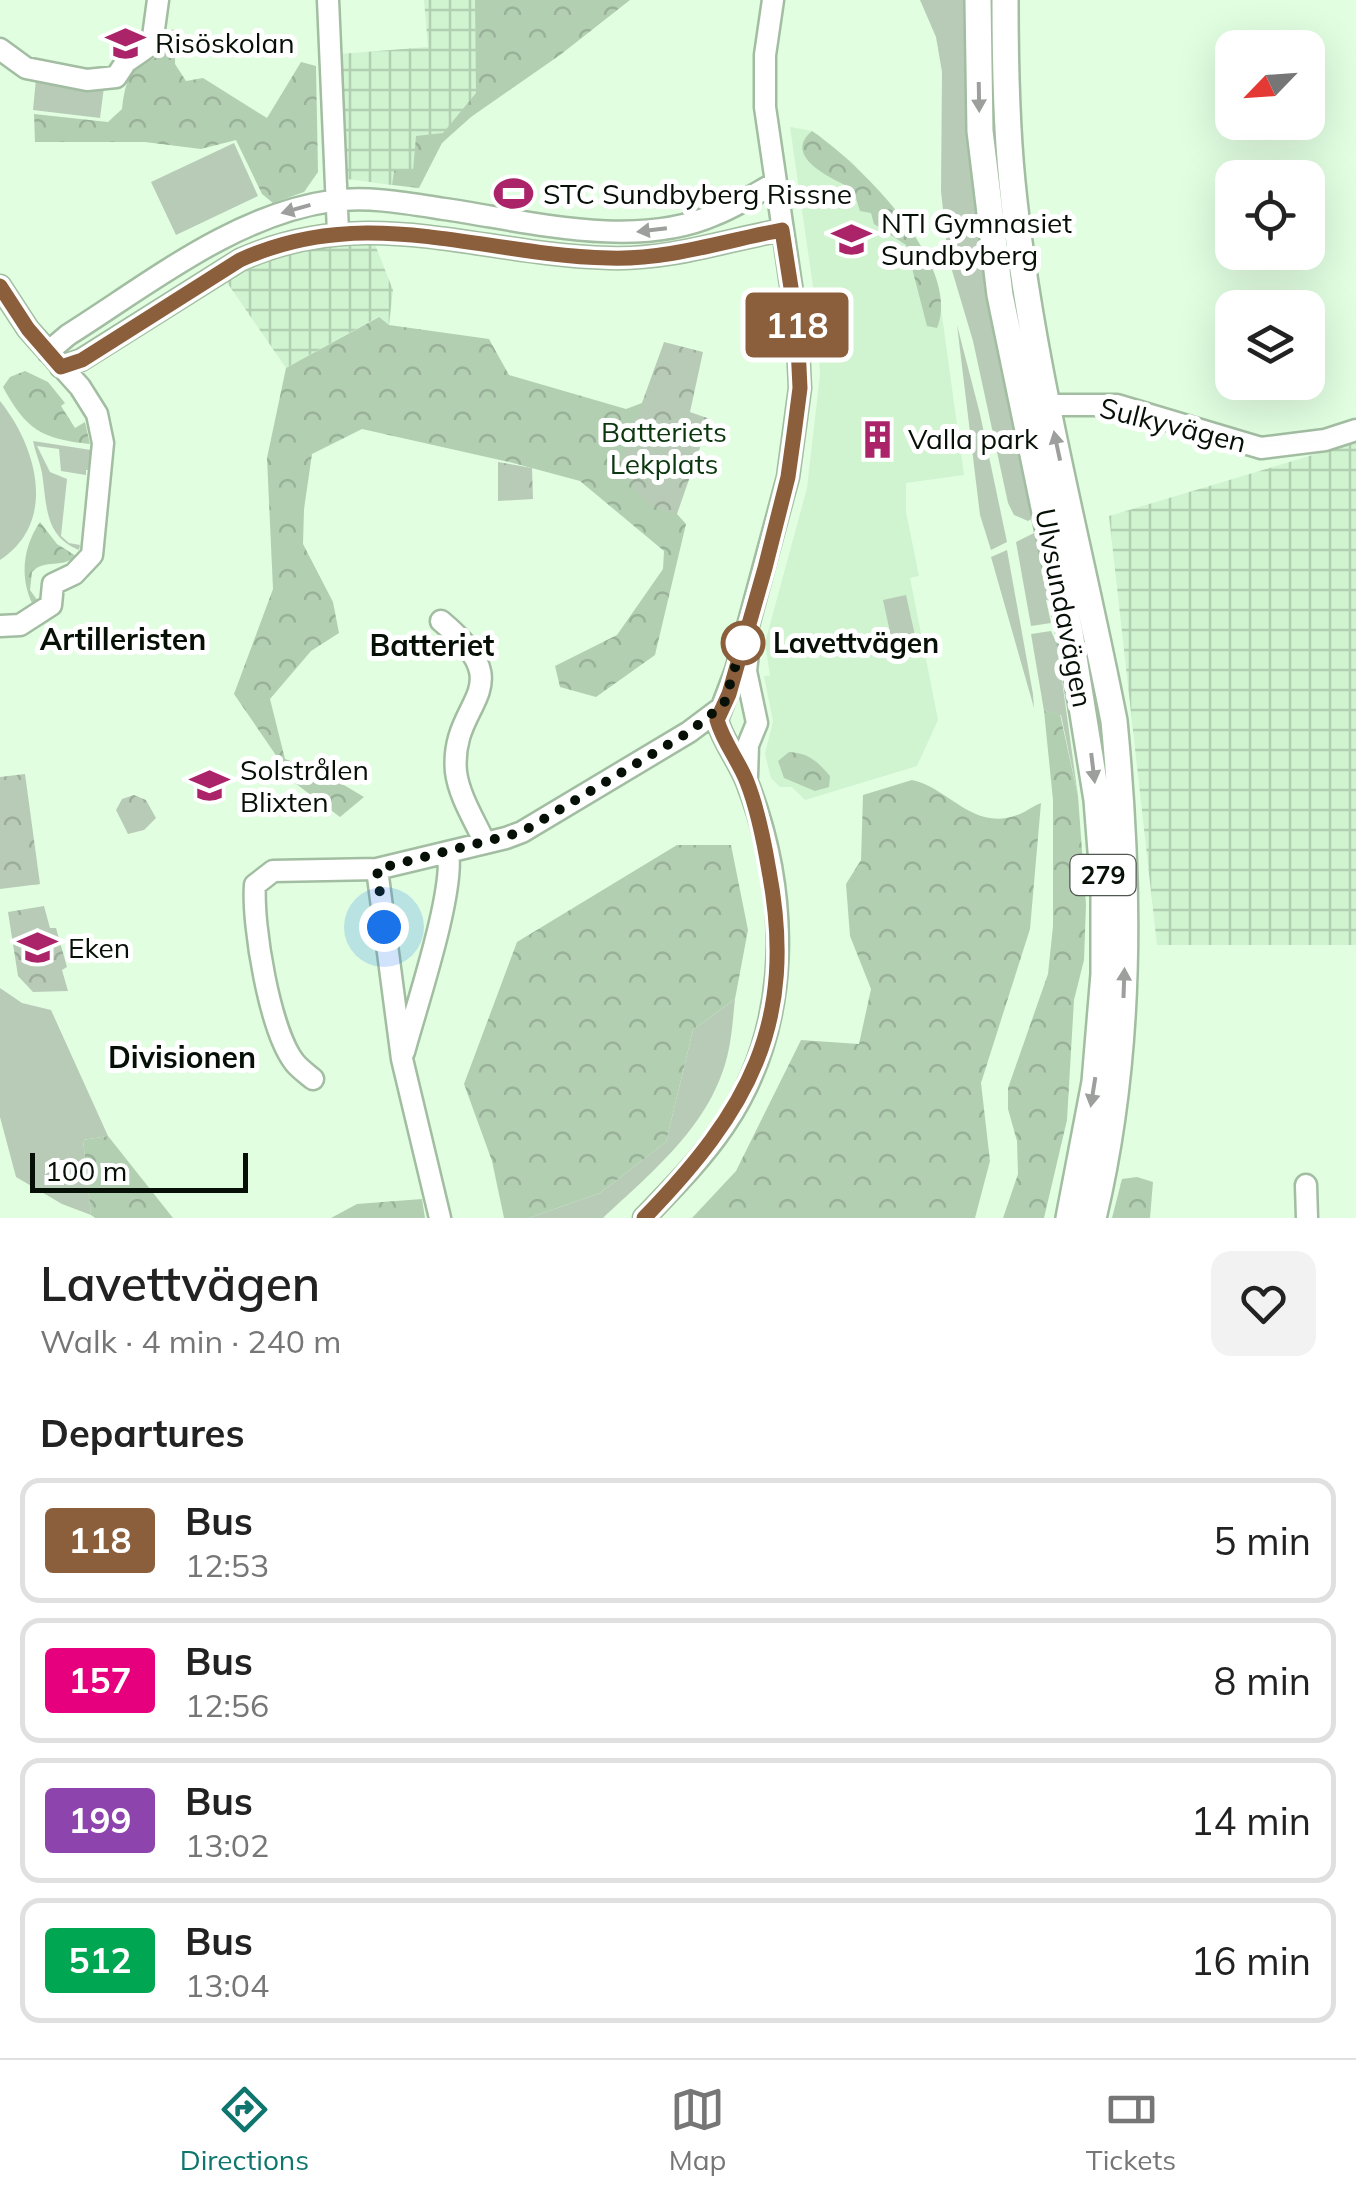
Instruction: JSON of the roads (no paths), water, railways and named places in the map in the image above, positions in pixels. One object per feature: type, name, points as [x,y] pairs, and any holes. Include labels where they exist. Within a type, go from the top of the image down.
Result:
[{"type":"main road","name":"Ulvsundavägen","points":[[978,0],[980,131],[1009,348],[1088,728],[1104,889],[1104,974],[1095,1082],[1069,1218]]},
{"type":"main road","name":"Ulvsundavägen","points":[[1005,0],[1005,87],[1024,276],[1114,721],[1126,864],[1117,1084],[1093,1218]]},
{"type":"main road","points":[[1005,87],[1016,0]]},
{"type":"main road","points":[[1009,348],[1030,402],[1048,405]]},
{"type":"street","points":[[0,49],[26,68],[87,80],[116,77],[126,62],[152,44],[158,0]]},
{"type":"street","points":[[328,0],[338,232]]},
{"type":"street","points":[[747,782],[748,745],[756,716],[751,706],[746,659],[788,477],[800,388],[797,326],[766,107],[768,22],[773,0]]},
{"type":"street","points":[[54,359],[68,335],[219,241],[270,216],[303,206],[336,200],[389,200],[547,224],[638,232],[673,228],[712,216],[774,183]]},
{"type":"street","points":[[54,359],[82,360],[240,260],[290,240],[338,232],[422,234],[606,258],[689,253],[782,230]]},
{"type":"street","points":[[0,286],[28,329],[80,387],[97,414],[103,443],[92,555],[74,574],[53,584],[51,605],[20,625],[0,626]]},
{"type":"street","name":"Sulkyvägen","points":[[1048,405],[1117,405],[1261,448],[1325,440],[1356,430]]},
{"type":"street","points":[[644,1218],[725,1125],[748,1084],[765,1041],[775,995],[777,912],[764,846],[747,782],[717,720],[765,568]]},
{"type":"street","points":[[441,622],[475,654],[482,672],[456,770],[485,844]]},
{"type":"street","points":[[313,1079],[293,1061],[272,1010],[254,907],[255,885],[274,871],[377,869],[522,832],[689,732],[723,706],[737,700],[751,706]]},
{"type":"street","points":[[689,732],[722,734],[738,740],[754,730]]},
{"type":"street","points":[[402,1059],[444,897],[450,867],[448,852]]},
{"type":"street","points":[[377,869],[402,1059],[440,1218]]},
{"type":"street","points":[[1306,1185],[1307,1218]]},
{"type":"place","name":"Risöskolan","points":[[125,43]]},
{"type":"place","name":"STC Sundbyberg Rissne","points":[[513,194]]},
{"type":"place","name":"NTI Gymnasiet Sundbyberg","points":[[851,239]]},
{"type":"place","name":"Valla park","points":[[878,439]]},
{"type":"place","name":"Lavettvägen","points":[[743,643]]},
{"type":"place","name":"Solstrålen Blixten","points":[[210,786]]},
{"type":"place","name":"Eken","points":[[38,948]]},
{"type":"district","name":"Artilleristen","points":[[123,640]]},
{"type":"district","name":"Batteriet","points":[[432,646]]},
{"type":"district","name":"Divisionen","points":[[182,1058]]},
{"type":"park label","name":"Batteriets Lekplats","points":[[664,448]]}]
